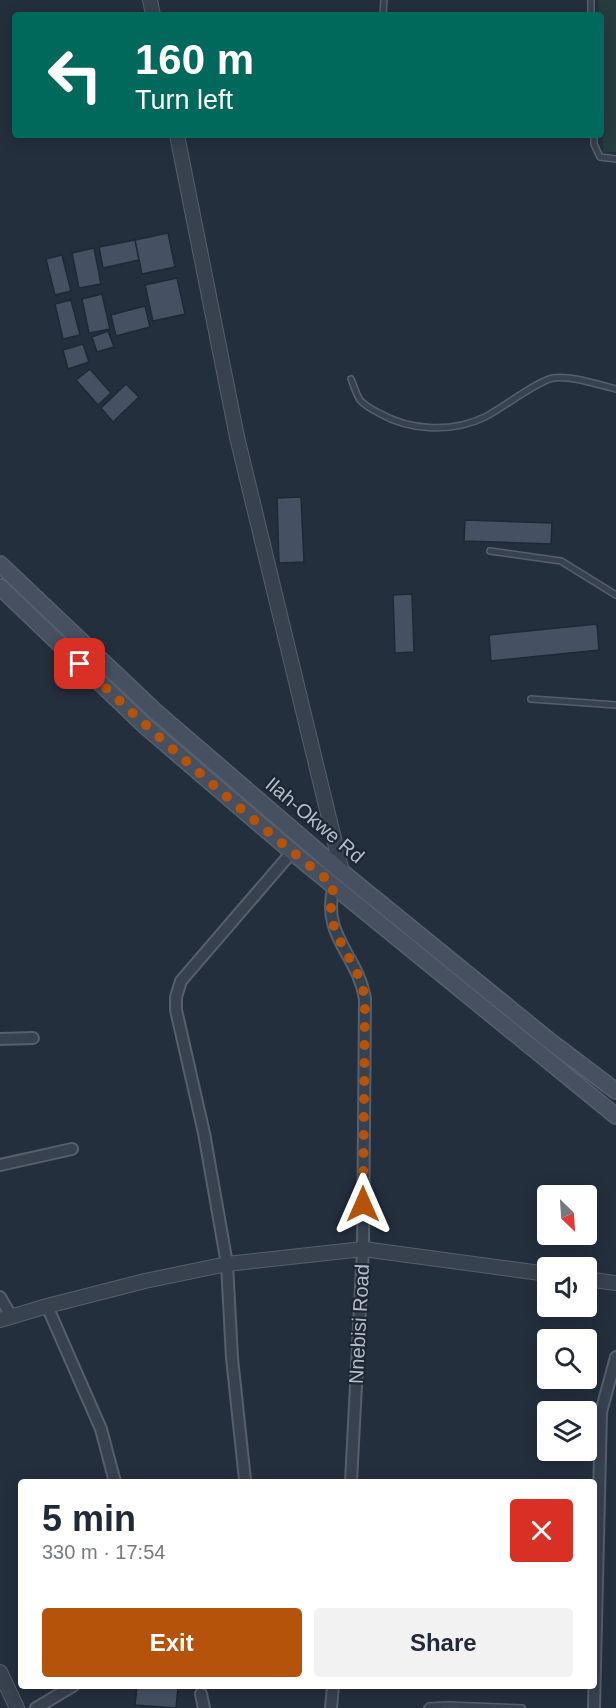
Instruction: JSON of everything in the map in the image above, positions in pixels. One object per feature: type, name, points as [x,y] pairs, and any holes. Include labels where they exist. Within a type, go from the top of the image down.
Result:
[{"type":"main road","name":"Ilah-Okwe Rd","points":[[0,564],[156,712],[338,879],[616,1091]]},
{"type":"main road","points":[[0,587],[145,726],[292,852],[338,879],[616,1116]]},
{"type":"street","points":[[178,138],[237,437],[338,879]]},
{"type":"street","points":[[245,1479],[232,1358],[227,1264],[204,1133],[176,1010],[176,997],[181,981],[292,852]]},
{"type":"street","name":"Nnebisi Road","points":[[338,879],[331,898],[332,924],[360,979],[365,999],[363,1249],[351,1479]]},
{"type":"street","points":[[0,1039],[33,1038]]},
{"type":"street","points":[[0,1165],[72,1149]]},
{"type":"street","points":[[0,1296],[5,1318],[145,1281],[227,1264],[363,1249],[537,1273]]},
{"type":"street","points":[[597,1280],[616,1282]]},
{"type":"street","points":[[47,1306],[101,1429],[114,1479]]},
{"type":"street","points":[[597,1597],[602,1412],[616,1357]]},
{"type":"street","points":[[0,1672],[17,1708]]},
{"type":"street","points":[[36,1708],[68,1689]]},
{"type":"street","points":[[331,1708],[333,1689]]},
{"type":"street","points":[[594,1708],[595,1689]]},
{"type":"street","points":[[201,1694],[204,1708]]},
{"type":"lane","points":[[594,138],[594,144],[600,157],[616,159]]},
{"type":"lane","points":[[351,379],[360,400],[393,422],[434,428],[471,423],[542,382],[554,378],[616,388]]},
{"type":"lane","points":[[490,551],[561,561],[616,595]]},
{"type":"lane","points":[[531,699],[616,705]]},
{"type":"lane","points":[[427,1708],[449,1704],[522,1708]]},
{"type":"green space","points":[[598,0],[616,0],[616,152],[603,152],[604,12],[599,12]]},
{"type":"building","points":[[168,233],[175,267],[142,274],[135,240]]},
{"type":"building","points":[[135,240],[139,260],[103,268],[99,247]]},
{"type":"building","points":[[94,248],[101,284],[79,288],[72,253]]},
{"type":"building","points":[[62,255],[71,291],[55,295],[46,259]]},
{"type":"building","points":[[177,278],[185,314],[153,321],[145,285]]},
{"type":"building","points":[[102,294],[110,329],[89,333],[82,299]]},
{"type":"building","points":[[71,300],[80,335],[63,339],[55,304]]},
{"type":"building","points":[[145,306],[150,327],[116,336],[111,315]]},
{"type":"building","points":[[108,331],[114,347],[97,352],[92,337]]},
{"type":"building","points":[[83,344],[89,362],[68,369],[63,350]]},
{"type":"building","points":[[90,369],[111,393],[98,405],[76,380]]},
{"type":"building","points":[[126,384],[139,397],[113,422],[101,408]]},
{"type":"building","points":[[301,497],[304,562],[279,563],[277,498]]},
{"type":"building","points":[[465,520],[552,523],[551,544],[464,541]]},
{"type":"building","points":[[412,594],[414,652],[395,653],[393,595]]},
{"type":"building","points":[[597,624],[599,650],[491,661],[489,635]]},
{"type":"building","points":[[137,1689],[178,1689],[176,1708],[135,1705]]},
{"type":"route","points":[[80,664],[145,726],[334,885],[330,911],[332,924],[360,979],[365,999],[363,1204]]}]
